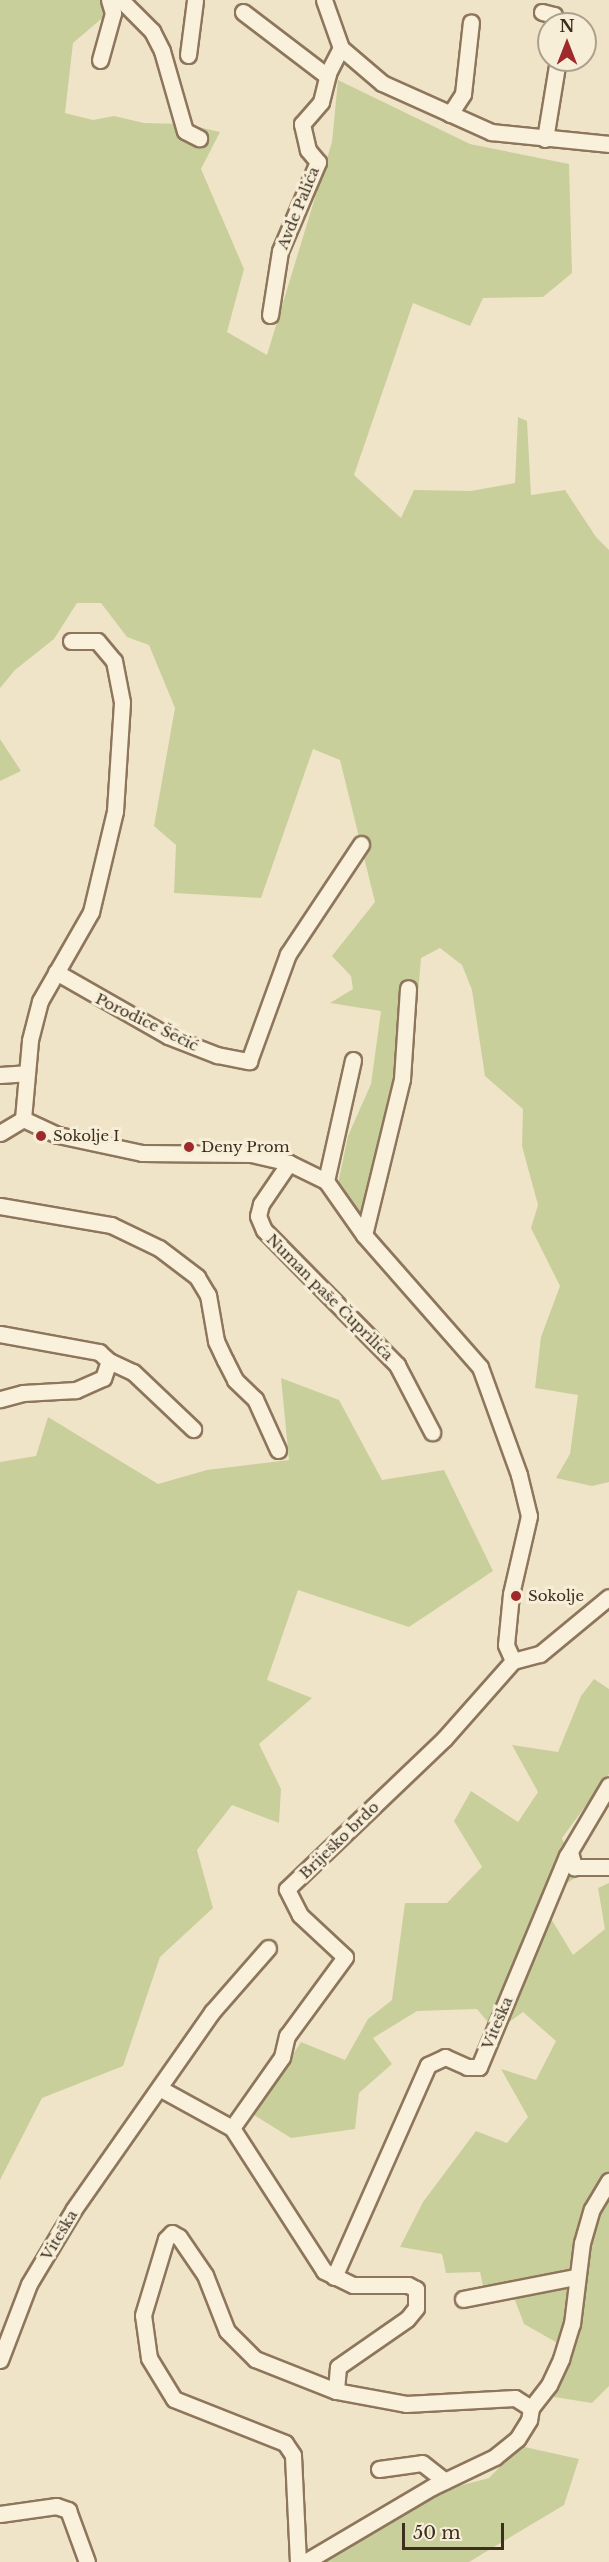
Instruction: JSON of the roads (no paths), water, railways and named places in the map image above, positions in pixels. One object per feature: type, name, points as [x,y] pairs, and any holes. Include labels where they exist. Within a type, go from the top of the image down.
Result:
[{"type":"street","points":[[100,60],[113,13],[109,0]]},
{"type":"street","points":[[121,0],[152,31],[162,51],[185,131],[200,138]]},
{"type":"street","points":[[188,55],[195,0]]},
{"type":"street","points":[[324,0],[341,48],[382,83],[491,132],[609,144]]},
{"type":"street","points":[[243,12],[327,76]]},
{"type":"street","points":[[450,114],[463,94],[471,22]]},
{"type":"street","name":"Avde Palića","points":[[270,315],[280,251],[318,162],[308,150],[302,124],[321,102],[327,76],[341,48]]},
{"type":"street","points":[[545,139],[556,72]]},
{"type":"street","points":[[23,1119],[26,1073],[40,1001],[90,912],[115,812],[122,702],[114,661],[97,641],[71,640]]},
{"type":"street","name":"Porodice Šečić","points":[[56,972],[168,1036],[217,1055],[249,1061],[288,954],[361,844]]},
{"type":"street","points":[[364,1235],[402,1079],[408,988]]},
{"type":"street","points":[[326,1181],[353,1060]]},
{"type":"street","points":[[0,1075],[26,1073]]},
{"type":"street","points":[[0,1133],[23,1119]]},
{"type":"street","points":[[23,1119],[58,1135],[142,1153],[251,1154],[289,1163],[326,1181],[364,1235],[480,1367],[519,1475],[529,1516],[511,1594],[506,1645],[513,1661],[540,1654],[609,1597]]},
{"type":"street","name":"Numan paše Čuprilića","points":[[289,1163],[261,1204],[258,1216],[264,1230],[397,1365],[432,1432]]},
{"type":"street","points":[[0,1206],[111,1225],[159,1248],[197,1277],[208,1295],[216,1341],[235,1380],[255,1399],[278,1450]]},
{"type":"street","points":[[0,1334],[99,1352],[109,1361],[133,1372],[193,1429]]},
{"type":"street","points":[[0,1399],[23,1393],[76,1390],[103,1378],[109,1361]]},
{"type":"street","name":"Briješko brdo","points":[[232,2128],[282,2057],[287,2036],[345,1957],[300,1915],[287,1889],[444,1739],[513,1661]]},
{"type":"street","name":"Viteška","points":[[334,2277],[428,2065],[445,2057],[467,2067],[479,2067],[570,1852],[609,1785]]},
{"type":"street","points":[[570,1852],[574,1867],[609,1867]]},
{"type":"street","name":"Viteška","points":[[0,2360],[29,2284],[74,2209],[161,2089],[212,2012],[268,1948]]},
{"type":"street","points":[[161,2089],[232,2128],[313,2259],[334,2277],[353,2285],[408,2285],[419,2294],[416,2308],[407,2319],[338,2367],[336,2391]]},
{"type":"street","points":[[305,2562],[510,2446],[529,2420],[531,2408],[549,2385],[561,2359],[572,2324],[575,2277],[592,2209],[609,2181]]},
{"type":"street","points":[[298,2562],[293,2455],[285,2443],[174,2399],[149,2358],[143,2321],[166,2239],[172,2233],[179,2237],[204,2275],[227,2331],[244,2352],[336,2391],[406,2404],[515,2398],[531,2408]]},
{"type":"street","points":[[463,2299],[575,2277]]},
{"type":"street","points":[[379,2469],[422,2463],[445,2481]]},
{"type":"street","points":[[0,2514],[56,2506],[68,2510],[87,2562]]},
{"type":"place","name":"Sokolje I","points":[[41,1136]]},
{"type":"place","name":"Deny Prom","points":[[189,1147]]},
{"type":"place","name":"Sokolje","points":[[516,1596]]}]
